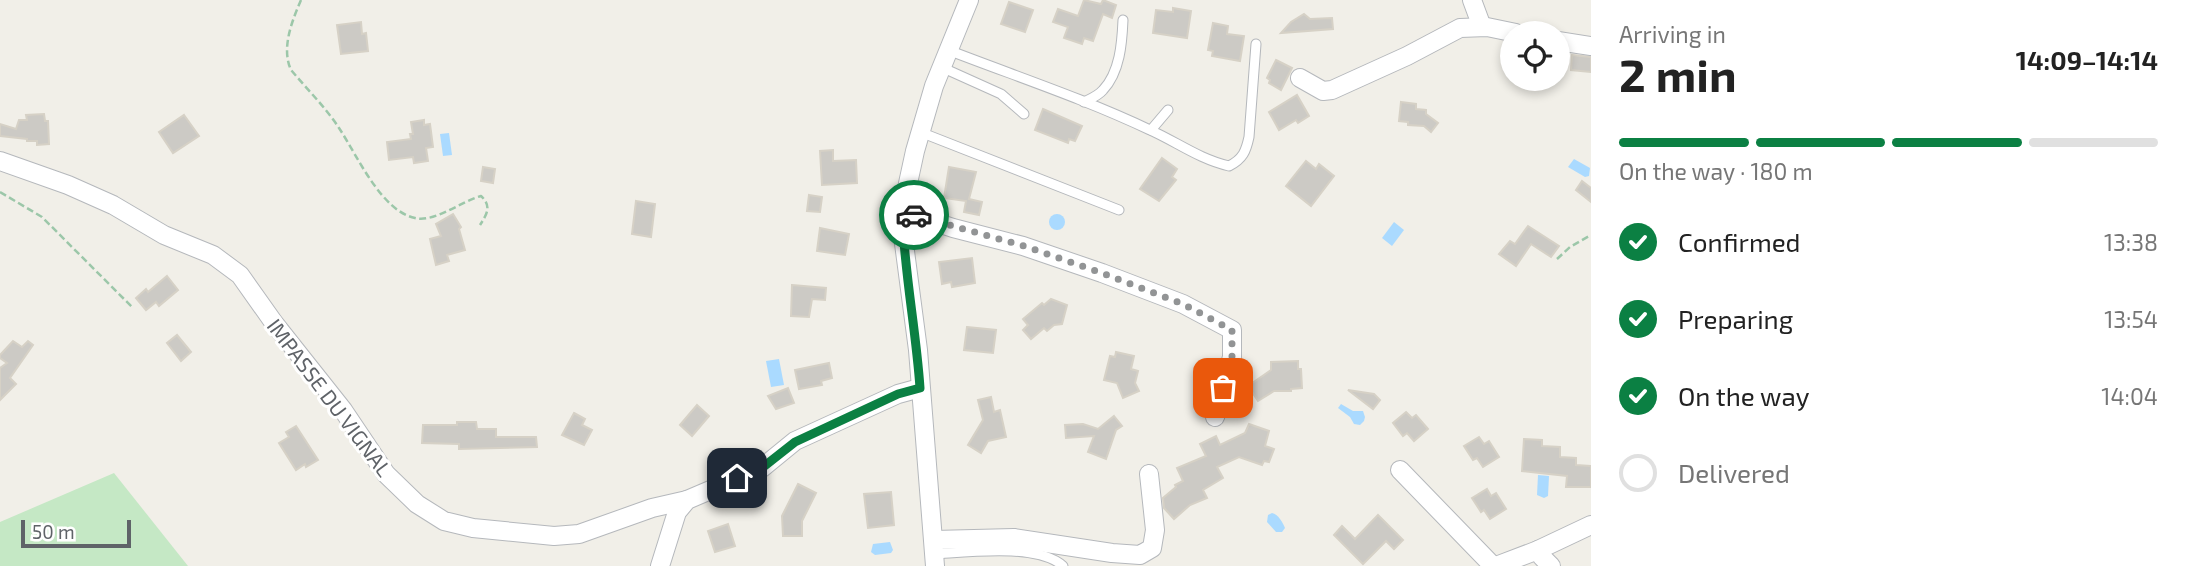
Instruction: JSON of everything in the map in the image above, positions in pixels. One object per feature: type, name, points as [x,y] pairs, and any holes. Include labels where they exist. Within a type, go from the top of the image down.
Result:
[{"type":"street","points":[[969,0],[933,86],[902,211],[918,350],[935,553],[1014,538],[1140,555],[1152,548],[1155,530],[1149,474]]},
{"type":"street","points":[[1472,0],[1482,27]]},
{"type":"street","points":[[1300,78],[1323,91],[1332,90],[1460,28],[1482,27],[1500,30]]},
{"type":"street","points":[[1570,43],[1591,46]]},
{"type":"street","name":"IMPASSE DU VIGNAL","points":[[0,161],[68,185],[113,205],[163,235],[213,255],[240,275],[343,410],[386,474],[417,505],[444,521],[473,528],[554,537],[579,534],[652,508],[687,500],[762,468],[795,442],[898,394],[920,388]]},
{"type":"street","points":[[902,211],[953,228],[1024,246],[1102,273],[1183,304],[1232,330],[1232,357],[1215,417]]},
{"type":"street","points":[[1400,470],[1495,566],[1538,550],[1591,525]]},
{"type":"street","points":[[660,566],[677,512],[687,500]]},
{"type":"street","points":[[1538,550],[1551,566]]},
{"type":"lane","points":[[1084,102],[1102,92],[1114,75],[1124,20]]},
{"type":"lane","points":[[945,59],[1084,102],[1152,130],[1196,155],[1229,166],[1242,158],[1249,137],[1256,44]]},
{"type":"lane","points":[[945,59],[1002,94],[1024,114]]},
{"type":"lane","points":[[1152,130],[1168,110]]},
{"type":"lane","points":[[920,132],[1119,210]]},
{"type":"lane","points":[[935,553],[1018,551],[1056,559],[1063,566]]},
{"type":"path","points":[[301,0],[289,37],[286,59],[291,69],[339,127],[362,169],[386,199],[414,218],[428,219],[481,196],[487,201],[488,209],[480,225]]},
{"type":"path","points":[[0,192],[42,217],[132,307]]},
{"type":"path","points":[[1557,259],[1570,247],[1591,235]]},
{"type":"green space","points":[[114,473],[188,566],[0,566],[0,522]]},
{"type":"water","points":[[449,133],[452,155],[443,156],[440,134]]},
{"type":"water","points":[[1574,159],[1590,168],[1589,176],[1585,177],[1568,167]]},
{"type":"water","points":[[1057,214],[1063,216],[1063,228],[1057,230],[1051,228],[1049,222],[1051,216]]},
{"type":"water","points":[[1394,222],[1404,230],[1392,246],[1382,238]]},
{"type":"water","points":[[779,359],[784,385],[771,387],[766,361]]},
{"type":"water","points":[[1341,404],[1353,411],[1363,411],[1364,421],[1360,425],[1354,424],[1350,417],[1338,408]]},
{"type":"water","points":[[1538,475],[1549,476],[1548,496],[1544,498],[1537,495]]},
{"type":"water","points":[[1272,513],[1283,524],[1285,528],[1282,532],[1276,532],[1267,522],[1268,515]]},
{"type":"water","points":[[890,542],[893,550],[891,553],[875,555],[871,552],[873,544]]},
{"type":"building","points":[[1084,0],[1101,4],[1103,0],[1116,5],[1112,18],[1103,14],[1093,41],[1084,38],[1082,44],[1064,38],[1068,27],[1053,22],[1058,9],[1078,16]]},
{"type":"building","points":[[1009,2],[1033,10],[1025,32],[1001,24]]},
{"type":"building","points":[[1173,8],[1191,11],[1187,38],[1153,33],[1156,10],[1173,12]]},
{"type":"building","points":[[1304,14],[1310,19],[1332,18],[1333,29],[1281,33],[1291,22]]},
{"type":"building","points":[[361,22],[362,34],[366,33],[368,51],[341,54],[337,25]]},
{"type":"building","points":[[1213,23],[1228,26],[1227,34],[1244,36],[1240,61],[1212,56],[1213,51],[1208,50]]},
{"type":"building","points":[[1572,55],[1591,57],[1591,72],[1571,70]]},
{"type":"building","points":[[1276,60],[1292,68],[1281,90],[1269,83],[1267,78]]},
{"type":"building","points":[[1297,95],[1309,116],[1279,130],[1269,112]]},
{"type":"building","points":[[1401,102],[1416,104],[1416,109],[1426,110],[1426,114],[1438,123],[1431,132],[1424,126],[1408,125],[1408,122],[1399,121]]},
{"type":"building","points":[[1043,109],[1082,126],[1075,141],[1069,139],[1068,143],[1035,130]]},
{"type":"building","points":[[44,114],[45,121],[48,121],[49,144],[37,145],[37,141],[0,136],[0,124],[16,129],[19,120],[27,120],[26,115]]},
{"type":"building","points":[[184,115],[199,136],[173,153],[159,132]]},
{"type":"building","points":[[424,120],[424,125],[430,124],[433,147],[426,148],[428,161],[414,163],[413,157],[389,160],[387,142],[411,139],[411,122]]},
{"type":"building","points":[[833,150],[833,161],[856,160],[857,183],[822,185],[820,151]]},
{"type":"building","points":[[1162,158],[1177,169],[1172,177],[1176,180],[1159,201],[1140,189]]},
{"type":"building","points":[[1306,161],[1316,169],[1319,164],[1334,176],[1311,206],[1286,186]]},
{"type":"building","points":[[483,167],[495,169],[493,183],[481,181]]},
{"type":"building","points":[[949,167],[976,172],[969,199],[982,202],[979,215],[964,212],[966,201],[944,198]]},
{"type":"building","points":[[1582,181],[1591,188],[1591,202],[1576,190]]},
{"type":"building","points":[[809,195],[822,197],[820,212],[807,211]]},
{"type":"building","points":[[636,201],[655,204],[651,237],[632,234]]},
{"type":"building","points":[[453,214],[461,227],[459,229],[465,250],[447,255],[449,261],[436,265],[430,239],[441,236],[436,224]]},
{"type":"building","points":[[1528,226],[1559,246],[1551,257],[1531,244],[1516,266],[1499,254],[1510,241],[1515,244]]},
{"type":"building","points":[[820,228],[849,234],[845,255],[817,251]]},
{"type":"building","points":[[972,258],[975,283],[952,287],[951,282],[942,284],[939,262]]},
{"type":"building","points":[[167,276],[178,290],[159,306],[156,302],[146,310],[136,298]]},
{"type":"building","points":[[792,285],[826,288],[825,300],[812,299],[809,317],[791,316]]},
{"type":"building","points":[[1051,299],[1067,305],[1062,324],[1054,325],[1047,331],[1044,328],[1031,339],[1023,330],[1028,325],[1023,319]]},
{"type":"building","points":[[967,327],[996,330],[993,353],[964,350]]},
{"type":"building","points":[[177,335],[191,352],[181,361],[167,343]]},
{"type":"building","points":[[13,341],[22,347],[28,341],[33,345],[10,378],[16,384],[0,400],[0,368],[7,363],[0,355]]},
{"type":"building","points":[[1116,352],[1134,356],[1131,369],[1138,371],[1135,383],[1139,391],[1123,398],[1117,383],[1104,380],[1110,356],[1115,357]]},
{"type":"building","points":[[1298,361],[1302,388],[1274,391],[1258,401],[1248,386],[1271,370],[1271,362]]},
{"type":"building","points":[[829,363],[832,378],[821,381],[822,385],[799,389],[795,370]]},
{"type":"building","points":[[788,388],[794,403],[776,409],[768,396]]},
{"type":"building","points":[[1348,390],[1374,394],[1380,400],[1373,409]]},
{"type":"building","points":[[991,397],[994,412],[1000,410],[1006,437],[988,441],[981,453],[968,445],[983,420],[978,400]]},
{"type":"building","points":[[697,405],[709,416],[692,436],[680,425]]},
{"type":"building","points":[[1406,412],[1412,418],[1416,415],[1428,429],[1414,441],[1407,433],[1403,436],[1393,423]]},
{"type":"building","points":[[574,413],[585,419],[582,425],[592,430],[584,445],[562,435]]},
{"type":"building","points":[[1114,416],[1122,426],[1116,430],[1106,459],[1088,452],[1094,436],[1066,438],[1065,425],[1083,424],[1098,429]]},
{"type":"building","points":[[457,422],[476,422],[477,429],[496,429],[496,437],[536,437],[537,447],[459,449],[459,444],[422,443],[423,425],[457,425]]},
{"type":"building","points":[[1249,424],[1269,431],[1265,446],[1274,449],[1269,462],[1264,461],[1262,465],[1239,457],[1217,467],[1223,478],[1203,490],[1207,498],[1190,505],[1174,519],[1164,508],[1163,498],[1175,485],[1183,481],[1177,468],[1206,456],[1200,444],[1216,436],[1220,445],[1245,433]]},
{"type":"building","points":[[296,426],[318,460],[296,470],[279,443],[289,437],[286,432]]},
{"type":"building","points":[[1479,437],[1484,444],[1489,441],[1499,457],[1483,467],[1477,458],[1473,460],[1464,446]]},
{"type":"building","points":[[1524,439],[1542,440],[1542,446],[1560,447],[1560,457],[1576,458],[1576,465],[1591,466],[1591,487],[1566,487],[1567,476],[1522,471]]},
{"type":"building","points":[[798,484],[816,493],[802,521],[802,536],[783,536],[782,516]]},
{"type":"building","points":[[1487,489],[1491,496],[1496,493],[1506,509],[1490,519],[1484,510],[1481,512],[1472,498]]},
{"type":"building","points":[[891,492],[894,525],[868,528],[864,494]]},
{"type":"building","points":[[1378,515],[1403,540],[1394,549],[1386,541],[1363,564],[1334,535],[1342,526],[1355,539]]},
{"type":"building","points":[[728,524],[735,546],[715,552],[708,531]]},
{"type":"way so far","points":[[914,215],[1024,246],[1102,273],[1183,304],[1232,330],[1232,357],[1223,388]]},
{"type":"route","points":[[737,478],[762,468],[795,442],[898,394],[920,388],[902,211],[914,215]]}]
